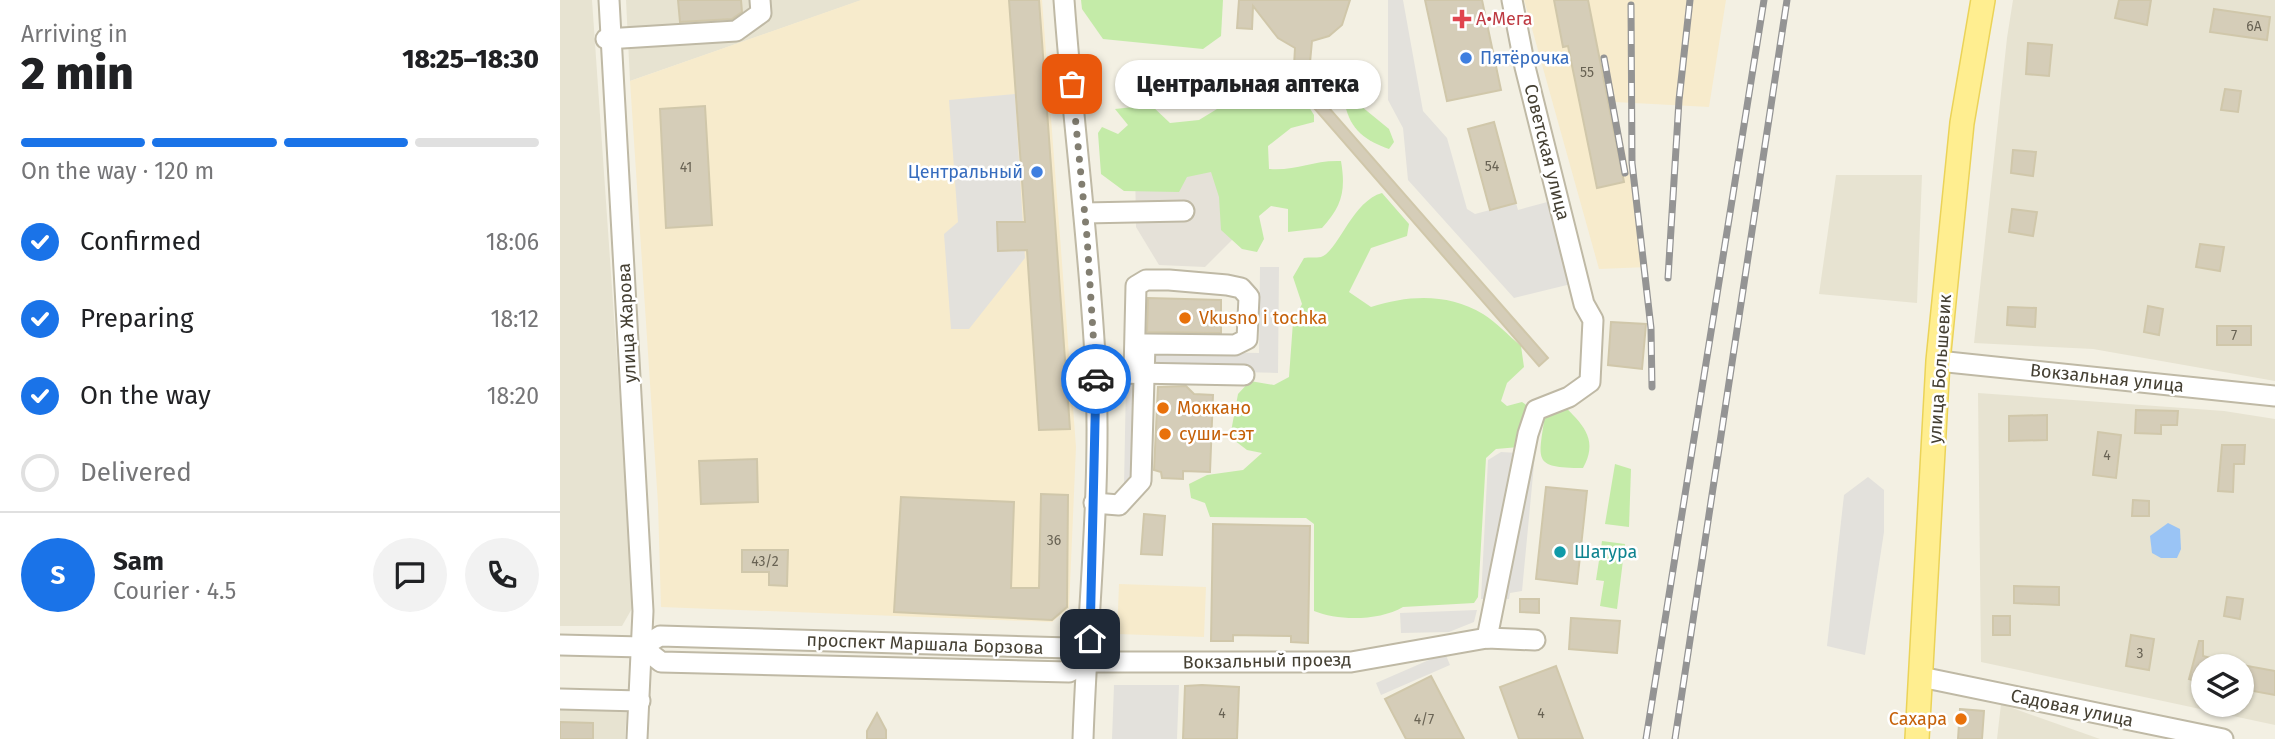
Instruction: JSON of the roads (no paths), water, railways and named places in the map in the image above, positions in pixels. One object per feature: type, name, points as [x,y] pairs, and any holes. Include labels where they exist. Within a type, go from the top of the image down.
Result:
[{"type":"main road","name":"улица Большевик","points":[[1917,739],[1938,361],[1962,123],[1983,0]]},
{"type":"street","name":"улица Жарова","points":[[608,0],[608,38],[643,597],[637,739]]},
{"type":"street","points":[[608,38],[736,31],[761,13],[760,0]]},
{"type":"street","points":[[1064,0],[1096,376],[1094,503],[1083,739]]},
{"type":"street","name":"Советская улица","points":[[1487,638],[1513,501],[1536,410],[1569,397],[1590,382],[1593,320],[1584,304],[1525,67],[1512,0]]},
{"type":"street","points":[[1084,214],[1184,211]]},
{"type":"street","points":[[1094,503],[1119,505],[1141,481],[1138,373],[1136,286],[1146,280],[1227,285],[1241,288],[1249,298],[1247,339],[1235,345],[1144,344],[1138,373]]},
{"type":"street","name":"Вокзальная улица","points":[[1938,361],[2275,396]]},
{"type":"street","points":[[1096,376],[1138,373],[1244,375]]},
{"type":"street","name":"Вокзальный проезд","points":[[1088,662],[1351,662],[1487,638],[1535,640]]},
{"type":"street","name":"проспект Маршала Борзова","points":[[560,645],[642,647],[661,662],[1069,671],[1088,662]]},
{"type":"street","name":"Садовая улица","points":[[1921,677],[2223,739]]},
{"type":"street","points":[[560,699],[640,701]]},
{"type":"water","points":[[2168,523],[2180,529],[2181,549],[2177,558],[2161,558],[2152,553],[2150,536]]},
{"type":"railway","points":[[1668,278],[1679,100],[1690,0]]},
{"type":"railway","points":[[1646,739],[1764,0]]},
{"type":"railway","points":[[1675,739],[1787,0]]},
{"type":"railway","points":[[1631,5],[1632,163],[1651,328],[1652,387]]},
{"type":"railway","points":[[1604,58],[1625,173]]},
{"type":"place","name":"А•Мега","points":[[1462,19]]},
{"type":"place","name":"Пятёрочка","points":[[1466,58]]},
{"type":"place","name":"Центральная аптека","points":[[1072,84]]},
{"type":"place","name":"Центральный","points":[[1037,172]]},
{"type":"place","name":"Vkusno i tochka","points":[[1185,318]]},
{"type":"place","name":"Моккано","points":[[1163,408]]},
{"type":"place","name":"суши-сэт","points":[[1165,434]]},
{"type":"place","name":"Шатура","points":[[1560,552]]},
{"type":"place","name":"Сахара","points":[[1961,719]]}]
